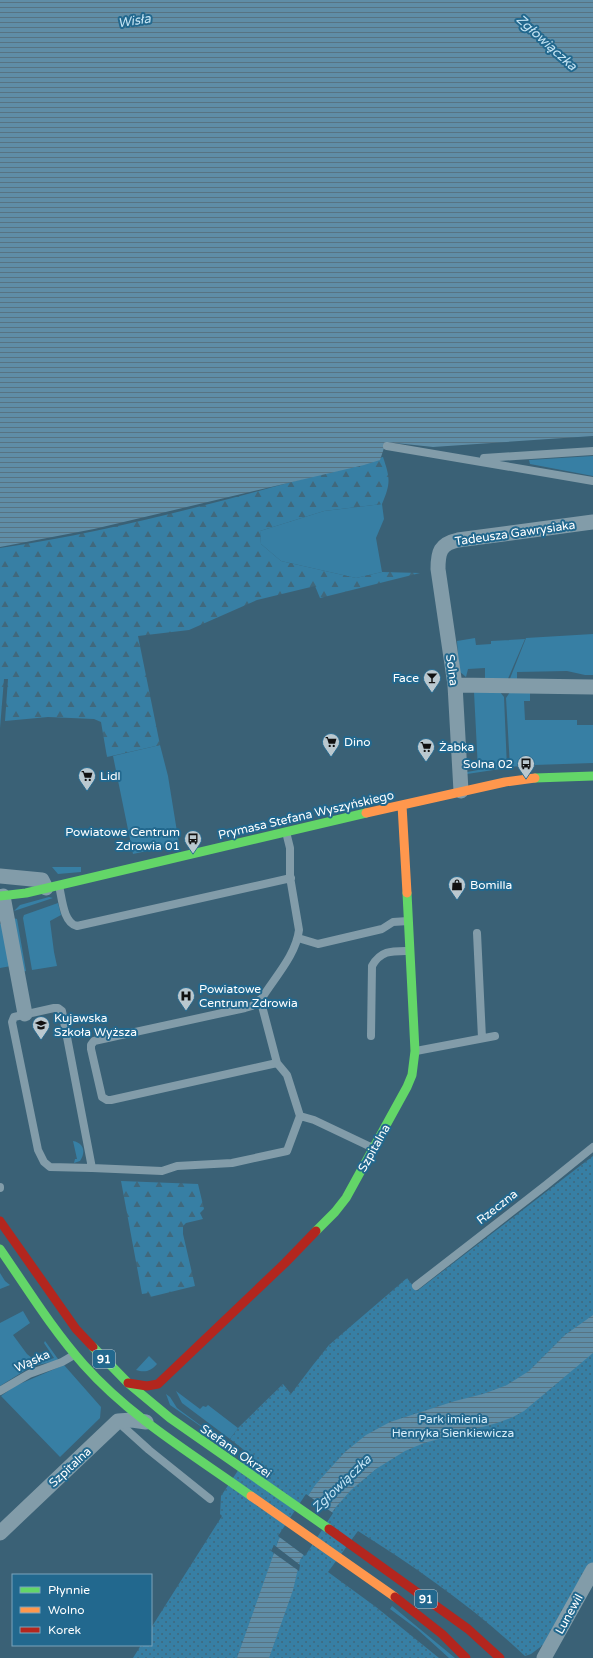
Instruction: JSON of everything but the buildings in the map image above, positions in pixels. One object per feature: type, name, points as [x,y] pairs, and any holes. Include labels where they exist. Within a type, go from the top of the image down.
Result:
[{"type":"main road","name":"Prymasa Stefana Wyszyńskiego","points":[[2,900],[52,886],[461,791],[526,779],[593,776]]},
{"type":"main road","name":"Szpitalna","points":[[158,1384],[318,1230],[346,1198],[407,1088],[412,1075],[416,1051],[402,805]]},
{"type":"main road","name":"Stefana Okrzei","points":[[0,1221],[76,1329],[128,1383],[170,1418],[432,1602],[468,1629],[500,1658]]},
{"type":"main road","name":"91","points":[[0,1249],[75,1355],[109,1391],[146,1422],[428,1622],[466,1658]]},
{"type":"main road","points":[[128,1383],[147,1386],[158,1384]]},
{"type":"street","name":"Tadeusza Gawrysiaka","points":[[440,550],[449,543],[458,540],[593,522]]},
{"type":"street","name":"Solna","points":[[440,550],[438,569],[455,685],[461,791]]},
{"type":"street","points":[[455,685],[593,687]]},
{"type":"street","points":[[0,876],[42,880],[52,886]]},
{"type":"street","points":[[2,900],[25,1014]]},
{"type":"street","points":[[158,1384],[162,1403],[170,1418]]},
{"type":"street","points":[[109,1391],[114,1402],[118,1421],[132,1420],[146,1422]]},
{"type":"street","name":"Szpitalna","points":[[0,1533],[118,1421]]},
{"type":"street","name":"Lunewil","points":[[544,1658],[593,1570]]},
{"type":"lane","points":[[387,446],[593,481]]},
{"type":"lane","points":[[466,459],[593,451]]},
{"type":"lane","points":[[277,1063],[107,1100],[102,1097],[91,1045],[94,1041],[245,1008],[252,1006],[262,998],[291,953],[298,938],[291,878],[290,848],[286,832]]},
{"type":"lane","points":[[52,886],[68,919],[72,924],[77,926],[291,878]]},
{"type":"lane","points":[[298,938],[318,944],[382,929],[393,922],[409,921]]},
{"type":"lane","points":[[477,932],[482,1038]]},
{"type":"lane","points":[[371,1036],[372,966],[374,962],[387,952],[410,951]]},
{"type":"lane","points":[[92,1168],[62,1012],[58,1008],[54,1008],[14,1017],[12,1022],[34,1133],[44,1162],[50,1167],[162,1171],[177,1166],[232,1162],[287,1151],[300,1116],[287,1075],[277,1063],[262,1006],[262,998]]},
{"type":"lane","points":[[416,1051],[495,1036]]},
{"type":"lane","points":[[300,1116],[314,1120],[374,1149]]},
{"type":"lane","name":"Rzeczna","points":[[416,1286],[593,1147]]},
{"type":"lane","name":"Wąska","points":[[0,1391],[29,1374],[62,1362],[75,1355]]},
{"type":"lane","points":[[118,1421],[149,1450],[210,1499]]},
{"type":"green space","points":[[593,456],[593,476],[530,464],[529,460]]},
{"type":"green space","points":[[383,457],[387,470],[388,485],[382,504],[324,511],[260,531],[261,544],[281,561],[356,578],[382,572],[420,573],[320,598],[315,586],[257,600],[189,630],[138,636],[160,745],[107,757],[101,722],[94,719],[48,717],[5,721],[8,679],[4,679],[0,728],[0,548],[97,531],[145,520],[241,496]]},
{"type":"green space","points":[[382,504],[384,519],[376,538],[382,572],[356,578],[281,561],[261,544],[260,531],[324,511]]},
{"type":"green space","points":[[593,634],[593,675],[585,675],[567,671],[517,672],[517,681],[509,681],[526,638]]},
{"type":"green space","points":[[475,638],[476,645],[491,644],[491,641],[525,639],[507,681],[485,681],[485,668],[468,669],[466,677],[459,671],[457,641]]},
{"type":"green space","points":[[474,692],[500,692],[504,697],[507,768],[467,774],[467,772],[478,770]]},
{"type":"green space","points":[[510,692],[530,693],[530,701],[524,701],[525,720],[577,720],[577,725],[593,725],[593,763],[534,765],[531,761],[521,761],[521,766],[510,767],[506,698]]},
{"type":"green space","points":[[160,745],[168,776],[179,844],[133,854],[113,756]]},
{"type":"green space","points":[[52,867],[81,867],[81,872],[58,874]]},
{"type":"green space","points":[[49,897],[53,898],[14,911],[20,905]]},
{"type":"green space","points":[[58,903],[61,915],[50,921],[57,966],[32,970],[23,918],[24,915]]},
{"type":"green space","points":[[13,918],[17,919],[26,971],[23,972]]},
{"type":"green space","points":[[4,922],[11,966],[0,968],[0,924]]},
{"type":"green space","points":[[73,1141],[80,1144],[83,1148],[82,1158],[80,1161],[74,1163],[75,1159],[77,1159]]},
{"type":"green space","name":"Park imienia Henryka Sienkiewicza","points":[[593,1156],[593,1563],[547,1642],[531,1654],[525,1656],[486,1621],[444,1589],[402,1559],[358,1531],[328,1572],[376,1607],[439,1658],[133,1658],[140,1646],[152,1646],[152,1626],[222,1516],[220,1514],[221,1496],[249,1454],[230,1439],[238,1428],[283,1384],[291,1394],[329,1345],[407,1278],[417,1291]]},
{"type":"green space","points":[[121,1181],[198,1184],[204,1209],[200,1213],[203,1219],[186,1223],[183,1226],[183,1234],[195,1286],[150,1297],[149,1293],[142,1294]]},
{"type":"green space","points":[[0,1273],[5,1281],[10,1285],[0,1289]]},
{"type":"green space","points":[[23,1311],[30,1323],[13,1335],[27,1354],[38,1363],[54,1358],[44,1343],[45,1341],[58,1359],[56,1361],[38,1365],[37,1363],[0,1386],[0,1323]]},
{"type":"green space","points":[[149,1356],[157,1364],[148,1371],[136,1370]]},
{"type":"green space","points":[[64,1365],[101,1407],[100,1418],[60,1457],[1,1396],[15,1386]]},
{"type":"green space","points":[[176,1391],[200,1409],[203,1406],[206,1407],[208,1405],[238,1428],[230,1439],[182,1403]]},
{"type":"green space","points":[[166,1394],[170,1397],[177,1408],[219,1439],[170,1405]]},
{"type":"green space","points":[[392,1606],[455,1658],[449,1658],[417,1629],[390,1609]]},
{"type":"water","points":[[0,0],[593,0],[593,436],[433,447],[386,442],[380,460],[364,465],[94,529],[0,547]]},
{"type":"water","name":"Zgłowiączka","points":[[593,1315],[593,1353],[524,1411],[497,1423],[424,1443],[405,1451],[376,1469],[351,1490],[335,1508],[300,1560],[293,1590],[269,1658],[237,1658],[279,1539],[316,1484],[345,1452],[366,1435],[390,1422],[455,1401],[483,1394],[507,1385],[529,1371],[565,1335]]},
{"type":"pier","points":[[306,1494],[333,1513],[305,1556],[278,1536]]},
{"type":"pier","points":[[274,1545],[300,1565],[299,1571],[271,1551]]},
{"type":"traffic: fast","points":[[535,778],[593,776]]},
{"type":"traffic: fast","points":[[0,896],[26,893],[366,813]]},
{"type":"traffic: fast","points":[[316,1231],[335,1212],[346,1198],[407,1087],[412,1075],[415,1051],[407,893]]},
{"type":"traffic: fast","points":[[0,1249],[61,1337],[102,1384],[142,1419],[251,1496]]},
{"type":"traffic: fast","points":[[93,1347],[128,1383],[170,1418],[329,1529]]},
{"type":"traffic: slow","points":[[366,813],[505,782],[535,778]]},
{"type":"traffic: slow","points":[[402,805],[407,893]]},
{"type":"traffic: slow","points":[[251,1496],[395,1597]]},
{"type":"traffic: jam","points":[[0,1221],[76,1329],[93,1347]]},
{"type":"traffic: jam","points":[[128,1383],[147,1386],[158,1384],[285,1263],[316,1231]]},
{"type":"traffic: jam","points":[[329,1529],[468,1629],[500,1658]]},
{"type":"traffic: jam","points":[[395,1597],[442,1634],[466,1658]]},
{"type":"place","name":"Face","points":[[432,693]]},
{"type":"place","name":"Dino","points":[[331,757]]},
{"type":"place","name":"Żabka","points":[[426,762]]},
{"type":"place","name":"Solna 02","points":[[526,779]]},
{"type":"place","name":"Lidl","points":[[87,791]]},
{"type":"place","name":"Powiatowe Centrum Zdrowia 01","points":[[193,854]]},
{"type":"place","name":"Bomilla","points":[[457,900]]},
{"type":"place","name":"Powiatowe Centrum Zdrowia","points":[[186,1011]]},
{"type":"place","name":"Kujawska Szkoła Wyższa","points":[[41,1040]]},
{"type":"water label","name":"Wisła","points":[[134,20]]}]
